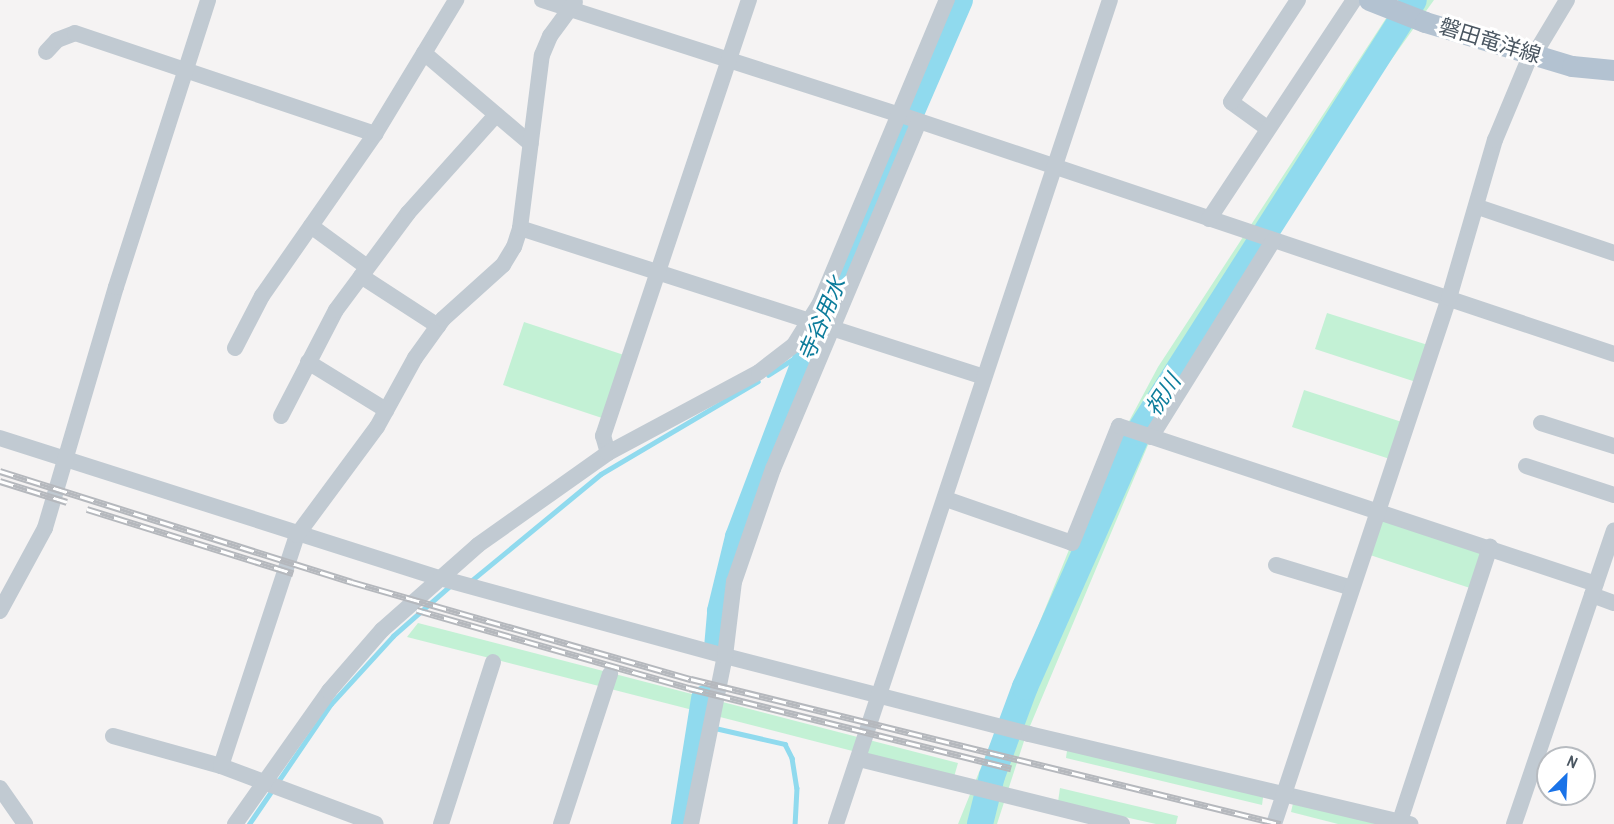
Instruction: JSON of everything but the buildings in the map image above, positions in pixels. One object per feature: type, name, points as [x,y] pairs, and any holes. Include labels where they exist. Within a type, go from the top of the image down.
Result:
[{"type":"main road","name":"磐田竜洋線","points":[[1369,0],[1425,22],[1572,66],[1614,70]]},
{"type":"street","points":[[0,611],[45,528],[208,0]]},
{"type":"street","points":[[235,348],[262,296],[375,134],[456,0]]},
{"type":"street","points":[[542,0],[573,5],[729,60],[901,115],[1614,354]]},
{"type":"street","points":[[608,453],[603,436],[749,0]]},
{"type":"street","points":[[235,824],[329,691],[382,630],[478,545],[608,453],[759,372],[794,345],[810,322],[901,115],[948,0]]},
{"type":"street","points":[[836,824],[946,499],[984,377],[1056,168],[1110,0]]},
{"type":"street","points":[[1267,128],[1231,102],[1298,0]]},
{"type":"street","points":[[1209,219],[1267,128],[1354,0]]},
{"type":"street","points":[[1274,824],[1449,298],[1478,207],[1496,140],[1533,54],[1567,0]]},
{"type":"street","points":[[221,766],[297,535],[386,410],[415,358],[438,326],[503,265],[520,228],[542,55],[550,36],[573,5]]},
{"type":"street","points":[[46,52],[57,40],[75,33],[375,134]]},
{"type":"street","points":[[424,53],[531,144]]},
{"type":"street","points":[[281,416],[336,310],[408,213],[496,115]]},
{"type":"street","points":[[691,824],[725,656],[734,582],[773,469],[863,259],[873,224],[919,121]]},
{"type":"street","points":[[1478,207],[1614,253]]},
{"type":"street","points":[[311,226],[364,272],[438,326]]},
{"type":"street","points":[[520,228],[984,377]]},
{"type":"street","points":[[1151,436],[1273,241]]},
{"type":"street","points":[[308,362],[386,410]]},
{"type":"street","points":[[1541,423],[1614,446]]},
{"type":"street","points":[[946,499],[1072,543],[1119,426],[1490,547],[1594,589],[1614,603]]},
{"type":"street","points":[[0,438],[297,535],[440,578],[725,656],[1029,734],[1285,792],[1403,823],[1490,547]]},
{"type":"street","points":[[1526,466],[1614,495]]},
{"type":"street","points":[[1514,824],[1614,531]]},
{"type":"street","points":[[1276,565],[1352,588]]},
{"type":"street","points":[[441,824],[493,662]]},
{"type":"street","points":[[561,824],[610,674]]},
{"type":"street","points":[[113,736],[221,766],[376,824]]},
{"type":"street","points":[[859,759],[1076,819],[1122,824]]},
{"type":"street","points":[[0,788],[23,823]]},
{"type":"green space","points":[[1398,0],[1434,0],[1376,81],[1153,433],[1025,738],[997,824],[958,824],[1096,483],[1158,367]]},
{"type":"green space","points":[[1327,313],[1431,346],[1419,383],[1315,349]]},
{"type":"green space","points":[[524,322],[630,357],[608,420],[503,385]]},
{"type":"green space","points":[[1304,390],[1408,424],[1396,461],[1292,427]]},
{"type":"green space","points":[[1381,518],[1485,552],[1473,589],[1370,555]]},
{"type":"green space","points":[[418,623],[958,763],[954,777],[407,637]]},
{"type":"green space","points":[[1068,743],[1264,791],[1262,805],[1066,758]]},
{"type":"green space","points":[[1060,788],[1178,816],[1176,824],[1156,824],[1058,802]]},
{"type":"green space","points":[[1294,799],[1385,824],[1338,824],[1291,812]]},
{"type":"waterway","name":"寺谷用水","points":[[717,648],[720,611],[738,537],[809,349],[960,0]]},
{"type":"waterway","name":"祝川","points":[[980,824],[992,776],[1025,687],[1138,433],[1414,0]]},
{"type":"waterway","points":[[768,375],[809,349]]},
{"type":"waterway","points":[[471,581],[601,474],[758,381]]},
{"type":"waterway","points":[[249,824],[331,704],[393,636],[450,586]]},
{"type":"waterway","name":"寺谷用水","points":[[684,824],[704,699]]},
{"type":"waterway","points":[[715,728],[785,744],[792,758],[797,788],[795,824]]},
{"type":"railway","points":[[0,471],[352,582],[691,679],[1280,824]]},
{"type":"railway","points":[[0,481],[67,502]]},
{"type":"railway","points":[[87,509],[293,573]]},
{"type":"railway","points":[[417,610],[689,688],[1011,768]]}]
